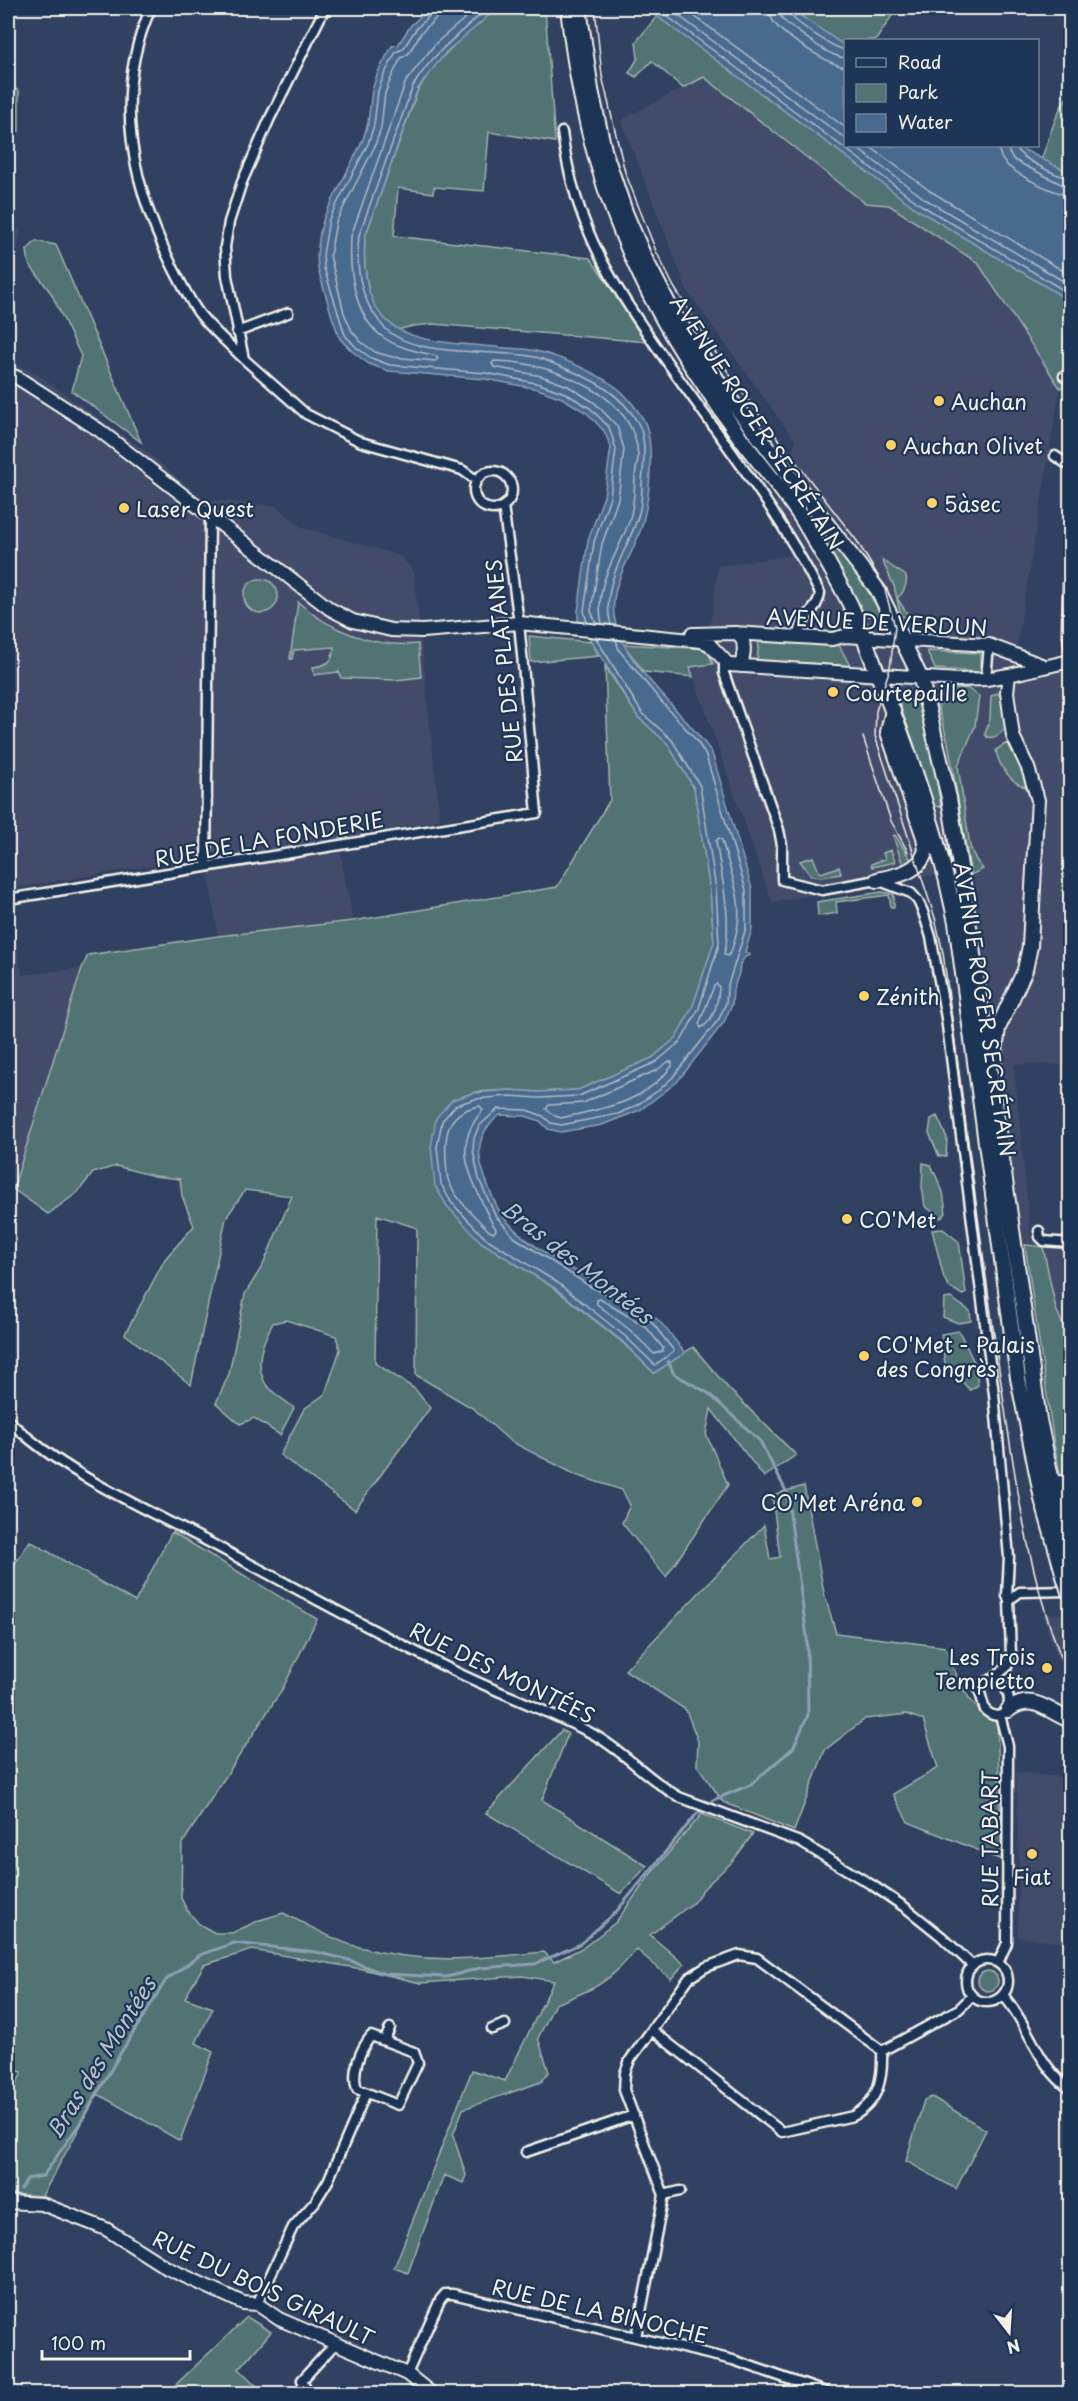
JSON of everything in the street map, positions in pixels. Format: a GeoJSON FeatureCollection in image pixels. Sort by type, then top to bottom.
{"type":"FeatureCollection","features":[{"type":"Feature","properties":{"kind":"main road","name":"AVENUE ROGER SECRÉTAIN"},"geometry":{"type":"LineString","coordinates":[[568,8],[574,66],[594,156],[613,213],[643,281],[677,343],[736,433],[802,520],[851,606],[893,710],[932,823],[944,864],[956,921],[1018,1378],[1042,1499],[1071,1593]]}},
{"type":"Feature","properties":{"kind":"main road","name":"AVENUE ROGER SECRÉTAIN"},"geometry":{"type":"LineString","coordinates":[[579,8],[591,90],[604,150],[625,212],[644,257],[693,346],[757,436],[840,538],[878,590],[921,679],[949,798],[993,1089],[1039,1420],[1058,1510],[1071,1552]]}},
{"type":"Feature","properties":{"kind":"main road"},"geometry":{"type":"LineString","coordinates":[[877,880],[895,877],[913,869],[926,850],[924,837],[888,732],[893,710]]}},
{"type":"Feature","properties":{"kind":"main road"},"geometry":{"type":"LineString","coordinates":[[993,1089],[998,1028],[1025,970],[1030,946],[1035,849]]}},
{"type":"Feature","properties":{"kind":"main road"},"geometry":{"type":"LineString","coordinates":[[1015,1248],[1036,1370],[1061,1489],[1071,1514]]}},
{"type":"Feature","properties":{"kind":"main road"},"geometry":{"type":"LineString","coordinates":[[1004,1712],[1021,1703],[1032,1701],[1071,1720]]}},
{"type":"Feature","properties":{"kind":"street"},"geometry":{"type":"LineString","coordinates":[[151,8],[141,29],[134,54],[130,82],[130,137],[137,177],[150,219],[179,281],[198,312],[244,359],[306,414],[361,442],[462,470],[476,480],[473,487],[477,501],[490,509],[503,506]]}},
{"type":"Feature","properties":{"kind":"street"},"geometry":{"type":"LineString","coordinates":[[244,359],[233,310],[225,247],[235,200],[270,118],[325,8]]}},
{"type":"Feature","properties":{"kind":"street"},"geometry":{"type":"LineString","coordinates":[[562,132],[578,208],[601,261],[631,311],[772,512],[820,593],[817,604],[800,624],[799,637]]}},
{"type":"Feature","properties":{"kind":"street"},"geometry":{"type":"LineString","coordinates":[[237,332],[288,313]]}},
{"type":"Feature","properties":{"kind":"street","name":"AVENUE DE VERDUN"},"geometry":{"type":"LineString","coordinates":[[8,374],[27,383],[99,430],[330,609],[353,621],[406,631],[519,623],[627,633],[701,641],[709,644],[723,660],[741,666],[921,679],[987,679],[1071,661]]}},
{"type":"Feature","properties":{"kind":"street"},"geometry":{"type":"LineString","coordinates":[[1055,456],[1071,466]]}},
{"type":"Feature","properties":{"kind":"street","name":"RUE DES PLATANES"},"geometry":{"type":"LineString","coordinates":[[476,480],[481,474],[495,471],[508,478],[512,492],[510,499],[503,506],[519,623],[537,813]]}},
{"type":"Feature","properties":{"kind":"street"},"geometry":{"type":"LineString","coordinates":[[206,865],[210,518]]}},
{"type":"Feature","properties":{"kind":"street"},"geometry":{"type":"LineString","coordinates":[[1069,555],[1071,650]]}},
{"type":"Feature","properties":{"kind":"street","name":"AVENUE DE VERDUN"},"geometry":{"type":"LineString","coordinates":[[627,633],[863,637],[989,645],[1046,666]]}},
{"type":"Feature","properties":{"kind":"street"},"geometry":{"type":"LineString","coordinates":[[734,634],[723,639],[724,673],[779,830],[782,845],[782,880],[822,890],[877,880],[903,890],[918,901],[931,937],[942,995],[994,1394],[1005,1504],[1011,1655],[1007,1667],[982,1684],[980,1689],[985,1710],[989,1714],[1004,1712],[1010,1702],[1006,1688],[994,1678]]}},
{"type":"Feature","properties":{"kind":"street","name":"AVENUE DE VERDUN"},"geometry":{"type":"LineString","coordinates":[[734,634],[742,636],[744,643],[741,666]]}},
{"type":"Feature","properties":{"kind":"street"},"geometry":{"type":"LineString","coordinates":[[987,679],[989,645]]}},
{"type":"Feature","properties":{"kind":"street"},"geometry":{"type":"LineString","coordinates":[[729,684],[741,666]]}},
{"type":"Feature","properties":{"kind":"street"},"geometry":{"type":"LineString","coordinates":[[1009,675],[1007,692],[1013,736],[1028,768],[1038,800],[1035,849]]}},
{"type":"Feature","properties":{"kind":"street","name":"RUE DE LA FONDERIE"},"geometry":{"type":"LineString","coordinates":[[8,899],[537,813]]}},
{"type":"Feature","properties":{"kind":"street"},"geometry":{"type":"LineString","coordinates":[[1039,1231],[1044,1241],[1071,1243]]}},
{"type":"Feature","properties":{"kind":"street","name":"RUE DES MONTÉES"},"geometry":{"type":"LineString","coordinates":[[8,1420],[37,1447],[75,1471],[454,1671],[590,1733],[615,1748],[661,1787],[713,1810],[800,1842],[872,1885],[941,1936],[973,1966]]}},
{"type":"Feature","properties":{"kind":"street"},"geometry":{"type":"LineString","coordinates":[[1010,1600],[1020,1592],[1071,1593]]}},
{"type":"Feature","properties":{"kind":"street","name":"RUE TABART"},"geometry":{"type":"LineString","coordinates":[[998,1963],[1007,1943],[1008,1746],[1004,1712]]}},
{"type":"Feature","properties":{"kind":"street"},"geometry":{"type":"LineString","coordinates":[[636,2337],[664,2195],[624,2090],[625,2073],[630,2060],[689,1978],[706,1967],[739,1955],[757,1958],[882,2051]]}},
{"type":"Feature","properties":{"kind":"street"},"geometry":{"type":"LineString","coordinates":[[984,1961],[998,1963],[1008,1977],[1008,1984],[1003,1995],[998,1999],[984,2002],[972,1996],[966,1984],[969,1971],[973,1966],[984,1961]]}},
{"type":"Feature","properties":{"kind":"street"},"geometry":{"type":"LineString","coordinates":[[1003,1995],[1017,2013],[1033,2045],[1062,2084],[1071,2089]]}},
{"type":"Feature","properties":{"kind":"street"},"geometry":{"type":"LineString","coordinates":[[882,2051],[959,2009],[972,1996]]}},
{"type":"Feature","properties":{"kind":"street"},"geometry":{"type":"LineString","coordinates":[[492,2029],[505,2024]]}},
{"type":"Feature","properties":{"kind":"street"},"geometry":{"type":"LineString","coordinates":[[386,2040],[390,2028]]}},
{"type":"Feature","properties":{"kind":"street"},"geometry":{"type":"LineString","coordinates":[[653,2031],[782,2132],[853,2116],[861,2112],[881,2083],[882,2051]]}},
{"type":"Feature","properties":{"kind":"street"},"geometry":{"type":"LineString","coordinates":[[371,2036],[414,2052],[418,2063],[398,2105],[366,2093],[357,2089],[353,2077],[371,2036]]}},
{"type":"Feature","properties":{"kind":"street"},"geometry":{"type":"LineString","coordinates":[[257,2304],[293,2228],[315,2202],[328,2181],[366,2093]]}},
{"type":"Feature","properties":{"kind":"street"},"geometry":{"type":"LineString","coordinates":[[526,2152],[634,2115]]}},
{"type":"Feature","properties":{"kind":"street"},"geometry":{"type":"LineString","coordinates":[[664,2195],[680,2191]]}},
{"type":"Feature","properties":{"kind":"street","name":"RUE DU BOIS GIRAULT"},"geometry":{"type":"LineString","coordinates":[[8,2202],[42,2204],[106,2229],[167,2268],[243,2302],[257,2304],[279,2319],[407,2374],[432,2394]]}},
{"type":"Feature","properties":{"kind":"street","name":"RUE DE LA BINOCHE"},"geometry":{"type":"LineString","coordinates":[[407,2374],[440,2300],[445,2294],[453,2294],[733,2360],[831,2394]]}},
{"type":"Feature","properties":{"kind":"street"},"geometry":{"type":"LineString","coordinates":[[309,2394],[302,2380],[335,2344]]}},
{"type":"Feature","properties":{"kind":"shaded area"},"geometry":{"type":"Polygon","coordinates":[[[704,77],[865,203],[889,205],[978,263],[1060,388],[1014,663],[1070,671],[1070,1065],[1014,1064],[1031,1241],[1070,1246],[1070,1498],[1026,1266],[973,869],[772,902],[690,667],[706,655],[718,566],[795,555],[772,512],[795,441],[687,290],[621,120],[704,77]]]}},
{"type":"Feature","properties":{"kind":"shaded area"},"geometry":{"type":"Polygon","coordinates":[[[8,227],[21,230],[8,305],[8,227]]]}},
{"type":"Feature","properties":{"kind":"shaded area"},"geometry":{"type":"Polygon","coordinates":[[[8,361],[34,372],[147,452],[203,499],[276,506],[301,527],[401,556],[414,572],[440,820],[338,839],[353,921],[218,936],[206,857],[8,889],[8,361]]]}},
{"type":"Feature","properties":{"kind":"shaded area"},"geometry":{"type":"Polygon","coordinates":[[[11,906],[22,975],[82,968],[8,1208],[8,907],[11,906]]]}},
{"type":"Feature","properties":{"kind":"shaded area"},"geometry":{"type":"Polygon","coordinates":[[[1070,1613],[1070,1691],[1042,1615],[1070,1613]]]}},
{"type":"Feature","properties":{"kind":"shaded area"},"geometry":{"type":"Polygon","coordinates":[[[1064,1757],[1070,1757],[1070,1971],[1062,1969],[1069,1944],[1018,1937],[1019,1867],[1016,1772],[1060,1777],[1064,1757]]]}},
{"type":"Feature","properties":{"kind":"green space"},"geometry":{"type":"Polygon","coordinates":[[[498,8],[545,8],[555,142],[489,132],[484,191],[434,187],[433,193],[398,188],[394,236],[590,258],[650,342],[433,324],[397,330],[379,313],[373,302],[366,276],[365,237],[418,90],[434,66],[465,35],[498,8]]]}},
{"type":"Feature","properties":{"kind":"green space"},"geometry":{"type":"Polygon","coordinates":[[[789,8],[897,8],[877,39],[844,39],[844,45],[789,8]]]}},
{"type":"Feature","properties":{"kind":"green space"},"geometry":{"type":"Polygon","coordinates":[[[657,16],[918,210],[1070,301],[1070,383],[1060,388],[978,263],[889,205],[865,203],[704,77],[683,88],[652,61],[636,77],[629,73],[638,58],[636,42],[657,16]]]}},
{"type":"Feature","properties":{"kind":"green space"},"geometry":{"type":"Polygon","coordinates":[[[8,85],[19,91],[19,131],[8,129],[8,85]]]}},
{"type":"Feature","properties":{"kind":"green space"},"geometry":{"type":"Polygon","coordinates":[[[1070,93],[1070,173],[1041,160],[1057,116],[1070,93]]]}},
{"type":"Feature","properties":{"kind":"green space"},"geometry":{"type":"Polygon","coordinates":[[[36,241],[56,245],[141,442],[72,391],[81,356],[51,293],[29,264],[27,250],[36,241]]]}},
{"type":"Feature","properties":{"kind":"green space"},"geometry":{"type":"Polygon","coordinates":[[[781,476],[851,563],[882,615],[863,617],[807,516],[779,479],[781,476]]]}},
{"type":"Feature","properties":{"kind":"green space"},"geometry":{"type":"Polygon","coordinates":[[[882,560],[906,576],[904,588],[897,598],[910,618],[901,616],[894,586],[882,560]]]}},
{"type":"Feature","properties":{"kind":"green space"},"geometry":{"type":"Polygon","coordinates":[[[261,579],[273,584],[278,596],[273,608],[261,613],[249,608],[244,596],[249,584],[261,579]]]}},
{"type":"Feature","properties":{"kind":"green space"},"geometry":{"type":"Polygon","coordinates":[[[298,602],[324,621],[354,635],[386,643],[418,644],[421,677],[396,680],[341,678],[339,672],[314,675],[313,667],[329,662],[334,647],[294,650],[292,659],[290,659],[298,602]]]}},
{"type":"Feature","properties":{"kind":"green space"},"geometry":{"type":"Polygon","coordinates":[[[529,636],[591,642],[599,656],[531,662],[529,636]]]}},
{"type":"Feature","properties":{"kind":"green space"},"geometry":{"type":"Polygon","coordinates":[[[759,640],[839,645],[850,666],[757,661],[759,640]]]}},
{"type":"Feature","properties":{"kind":"green space"},"geometry":{"type":"Polygon","coordinates":[[[623,644],[707,649],[713,664],[690,667],[693,677],[644,672],[623,644]]]}},
{"type":"Feature","properties":{"kind":"green space"},"geometry":{"type":"Polygon","coordinates":[[[927,651],[980,653],[980,672],[935,669],[927,651]]]}},
{"type":"Feature","properties":{"kind":"green space"},"geometry":{"type":"Polygon","coordinates":[[[605,666],[638,717],[667,743],[694,788],[710,890],[714,942],[693,1006],[676,1038],[652,1058],[578,1090],[476,1092],[452,1100],[481,1242],[554,1288],[622,1342],[654,1373],[693,1347],[729,1389],[796,1455],[764,1477],[711,1409],[706,1434],[728,1485],[666,1577],[622,1523],[630,1505],[622,1490],[576,1475],[510,1441],[474,1409],[416,1375],[417,1228],[377,1215],[375,1363],[415,1389],[430,1408],[355,1510],[280,1455],[304,1409],[325,1394],[340,1350],[336,1336],[286,1320],[273,1323],[261,1352],[260,1367],[265,1383],[294,1408],[280,1435],[254,1418],[240,1424],[216,1403],[229,1374],[245,1294],[263,1265],[292,1196],[245,1190],[226,1218],[191,1385],[125,1334],[165,1259],[194,1226],[182,1196],[180,1179],[154,1176],[116,1166],[93,1173],[77,1193],[48,1214],[13,1189],[88,955],[218,936],[353,921],[557,887],[610,800],[605,666]]]}},
{"type":"Feature","properties":{"kind":"green space"},"geometry":{"type":"Polygon","coordinates":[[[967,688],[979,696],[975,726],[958,766],[970,846],[983,869],[971,875],[948,742],[938,707],[938,702],[945,690],[967,688]]]}},
{"type":"Feature","properties":{"kind":"green space"},"geometry":{"type":"Polygon","coordinates":[[[997,693],[1001,697],[1006,727],[996,736],[987,737],[985,734],[990,719],[991,696],[997,693]]]}},
{"type":"Feature","properties":{"kind":"green space"},"geometry":{"type":"Polygon","coordinates":[[[919,697],[930,742],[941,806],[933,807],[914,743],[897,698],[919,697]]]}},
{"type":"Feature","properties":{"kind":"green space"},"geometry":{"type":"Polygon","coordinates":[[[1007,743],[1018,757],[1027,787],[1011,778],[1000,762],[996,750],[1007,743]]]}},
{"type":"Feature","properties":{"kind":"green space"},"geometry":{"type":"Polygon","coordinates":[[[895,835],[913,863],[904,868],[893,836],[895,835]]]}},
{"type":"Feature","properties":{"kind":"green space"},"geometry":{"type":"Polygon","coordinates":[[[891,850],[895,862],[872,867],[871,864],[885,859],[883,853],[891,850]]]}},
{"type":"Feature","properties":{"kind":"green space"},"geometry":{"type":"Polygon","coordinates":[[[813,857],[819,872],[839,867],[841,874],[811,876],[800,861],[813,857]]]}},
{"type":"Feature","properties":{"kind":"green space"},"geometry":{"type":"Polygon","coordinates":[[[882,892],[894,894],[894,907],[891,907],[889,895],[836,902],[837,913],[818,916],[817,902],[882,892]]]}},
{"type":"Feature","properties":{"kind":"green space"},"geometry":{"type":"Polygon","coordinates":[[[937,1116],[947,1138],[946,1157],[939,1156],[929,1133],[931,1119],[937,1116]]]}},
{"type":"Feature","properties":{"kind":"green space"},"geometry":{"type":"Polygon","coordinates":[[[923,1163],[931,1165],[943,1192],[946,1213],[941,1218],[925,1206],[922,1187],[923,1163]]]}},
{"type":"Feature","properties":{"kind":"green space"},"geometry":{"type":"Polygon","coordinates":[[[943,1229],[959,1242],[966,1293],[963,1295],[949,1287],[944,1278],[932,1230],[943,1229]]]}},
{"type":"Feature","properties":{"kind":"green space"},"geometry":{"type":"Polygon","coordinates":[[[1025,1245],[1043,1247],[1056,1309],[1070,1341],[1070,1358],[1062,1359],[1070,1416],[1070,1506],[1063,1487],[1054,1444],[1025,1245]]]}},
{"type":"Feature","properties":{"kind":"green space"},"geometry":{"type":"Polygon","coordinates":[[[951,1298],[970,1311],[971,1321],[958,1323],[943,1317],[944,1299],[951,1298]]]}},
{"type":"Feature","properties":{"kind":"green space"},"geometry":{"type":"Polygon","coordinates":[[[959,1331],[975,1364],[978,1385],[970,1390],[945,1364],[941,1334],[959,1331]]]}},
{"type":"Feature","properties":{"kind":"green space"},"geometry":{"type":"Polygon","coordinates":[[[804,1486],[824,1593],[836,1633],[945,1647],[958,1679],[970,1700],[987,1715],[997,1719],[1002,1860],[908,1822],[893,1794],[938,1768],[923,1720],[907,1714],[865,1719],[825,1750],[794,1831],[723,1802],[697,1765],[698,1741],[686,1710],[625,1670],[764,1525],[770,1559],[780,1557],[772,1495],[804,1486]]]}},
{"type":"Feature","properties":{"kind":"green space"},"geometry":{"type":"Polygon","coordinates":[[[172,1532],[317,1619],[283,1688],[182,1844],[181,1898],[187,1910],[199,1924],[215,1933],[232,1933],[260,1920],[283,1913],[337,1940],[380,1952],[449,1959],[544,1952],[554,1962],[584,1947],[616,1922],[652,1872],[702,1814],[753,1834],[732,1862],[704,1888],[693,1903],[650,1935],[684,1964],[671,1979],[636,1949],[618,1970],[600,1984],[555,2004],[538,2038],[549,2072],[541,2082],[463,2109],[453,2135],[466,2175],[463,2183],[444,2175],[408,2273],[394,2268],[472,2070],[505,2081],[554,1981],[522,1976],[420,1983],[362,1969],[252,1950],[204,1965],[185,1998],[213,2008],[196,2043],[213,2052],[180,2141],[98,2094],[42,2196],[8,2194],[8,2103],[22,2072],[8,2067],[8,1574],[30,1541],[135,1602],[172,1532]]]}},
{"type":"Feature","properties":{"kind":"green space"},"geometry":{"type":"Polygon","coordinates":[[[562,1730],[568,1734],[542,1800],[647,1866],[621,1894],[486,1813],[562,1730]]]}},
{"type":"Feature","properties":{"kind":"green space"},"geometry":{"type":"Polygon","coordinates":[[[988,1971],[995,1974],[998,1981],[995,1988],[988,1991],[981,1988],[978,1981],[981,1974],[988,1971]]]}},
{"type":"Feature","properties":{"kind":"green space"},"geometry":{"type":"Polygon","coordinates":[[[932,2097],[986,2130],[956,2189],[906,2161],[924,2100],[932,2097]]]}},
{"type":"Feature","properties":{"kind":"green space"},"geometry":{"type":"Polygon","coordinates":[[[247,2317],[271,2332],[239,2369],[264,2393],[167,2393],[247,2317]]]}},
{"type":"Feature","properties":{"kind":"water"},"geometry":{"type":"Polygon","coordinates":[[[430,8],[498,8],[446,52],[418,88],[365,237],[365,271],[371,297],[381,315],[397,328],[416,337],[466,345],[531,350],[569,362],[593,373],[622,392],[642,417],[649,436],[648,497],[642,526],[615,593],[614,614],[619,633],[640,669],[712,753],[752,889],[752,929],[745,952],[750,955],[745,957],[740,964],[732,1004],[724,1022],[677,1082],[640,1110],[602,1125],[561,1132],[548,1129],[540,1121],[525,1116],[500,1115],[488,1127],[481,1140],[479,1155],[493,1198],[498,1209],[513,1228],[549,1255],[652,1315],[666,1328],[685,1353],[654,1373],[622,1341],[555,1288],[481,1242],[447,1206],[435,1186],[431,1147],[436,1118],[452,1100],[474,1093],[510,1090],[538,1092],[578,1090],[652,1058],[676,1038],[693,1006],[714,942],[710,890],[694,788],[667,743],[638,717],[578,620],[588,540],[604,496],[611,447],[604,431],[587,413],[562,398],[538,389],[485,379],[389,371],[369,364],[340,339],[332,317],[318,269],[317,255],[324,217],[362,142],[368,123],[372,90],[378,72],[392,46],[398,45],[411,25],[430,8]]]}},
{"type":"Feature","properties":{"kind":"water"},"geometry":{"type":"Polygon","coordinates":[[[646,8],[789,8],[844,45],[844,147],[1019,147],[1070,173],[1070,301],[918,210],[646,8]]]}},
{"type":"Feature","properties":{"kind":"waterway","name":"Bras des Montées"},"geometry":{"type":"LineString","coordinates":[[21,2189],[27,2179],[43,2176],[80,2123],[166,1980],[200,1955],[234,1943],[316,1952],[349,1960],[384,1974],[447,1977],[480,1968],[535,1964],[580,1944],[616,1912],[695,1816],[713,1800],[750,1785],[793,1748],[808,1715],[807,1637],[787,1493],[760,1441],[708,1393],[674,1374],[668,1361]]}},
{"type":"Feature","properties":{"kind":"tram line"},"geometry":{"type":"LineString","coordinates":[[595,8],[602,76],[625,172],[656,251],[674,287],[735,383],[857,541],[884,586],[895,627],[890,668],[876,711],[875,736],[935,918],[943,953],[1016,1483],[1042,1602],[1070,1679]]}},
{"type":"Feature","properties":{"kind":"tram line"},"geometry":{"type":"LineString","coordinates":[[863,737],[891,821],[908,852]]}},
{"type":"Feature","properties":{"kind":"place","name":"Auchan"},"geometry":{"type":"Point","coordinates":[939,401]}},
{"type":"Feature","properties":{"kind":"place","name":"Auchan Olivet"},"geometry":{"type":"Point","coordinates":[891,445]}},
{"type":"Feature","properties":{"kind":"place","name":"5àsec"},"geometry":{"type":"Point","coordinates":[932,503]}},
{"type":"Feature","properties":{"kind":"place","name":"Laser Quest"},"geometry":{"type":"Point","coordinates":[124,508]}},
{"type":"Feature","properties":{"kind":"place","name":"Courtepaille"},"geometry":{"type":"Point","coordinates":[833,692]}},
{"type":"Feature","properties":{"kind":"place","name":"Zénith"},"geometry":{"type":"Point","coordinates":[864,996]}},
{"type":"Feature","properties":{"kind":"place","name":"CO'Met"},"geometry":{"type":"Point","coordinates":[847,1219]}},
{"type":"Feature","properties":{"kind":"place","name":"CO'Met - Palais des Congrès"},"geometry":{"type":"Point","coordinates":[864,1356]}},
{"type":"Feature","properties":{"kind":"place","name":"CO'Met Aréna"},"geometry":{"type":"Point","coordinates":[917,1502]}},
{"type":"Feature","properties":{"kind":"place","name":"Les Trois Tempietto"},"geometry":{"type":"Point","coordinates":[1047,1668]}},
{"type":"Feature","properties":{"kind":"place","name":"Fiat"},"geometry":{"type":"Point","coordinates":[1032,1854]}}]}
